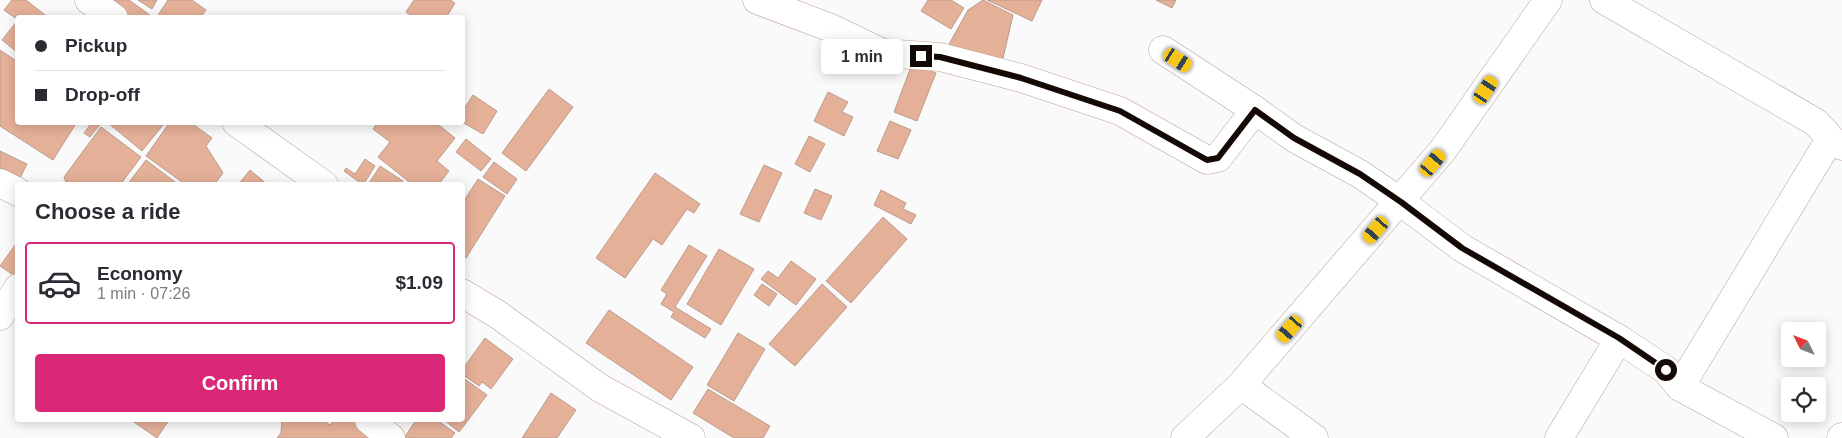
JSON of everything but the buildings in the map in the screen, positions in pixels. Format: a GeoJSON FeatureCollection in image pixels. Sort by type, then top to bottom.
{"type":"FeatureCollection","features":[{"type":"Feature","properties":{"kind":"street"},"geometry":{"type":"LineString","coordinates":[[89,0],[110,15]]}},
{"type":"Feature","properties":{"kind":"street"},"geometry":{"type":"LineString","coordinates":[[756,0],[831,28],[883,53],[940,57],[1021,78],[1120,111],[1207,160],[1218,158],[1255,110]]}},
{"type":"Feature","properties":{"kind":"street"},"geometry":{"type":"LineString","coordinates":[[1186,438],[1242,385],[1444,150],[1548,0]]}},
{"type":"Feature","properties":{"kind":"street"},"geometry":{"type":"LineString","coordinates":[[1604,0],[1815,122],[1836,143],[1680,387]]}},
{"type":"Feature","properties":{"kind":"street"},"geometry":{"type":"LineString","coordinates":[[1163,50],[1294,138],[1360,174],[1462,248],[1619,338],[1666,370],[1680,387],[1774,438]]}},
{"type":"Feature","properties":{"kind":"street"},"geometry":{"type":"LineString","coordinates":[[240,125],[320,182]]}},
{"type":"Feature","properties":{"kind":"street"},"geometry":{"type":"LineString","coordinates":[[0,184],[15,191]]}},
{"type":"Feature","properties":{"kind":"street"},"geometry":{"type":"LineString","coordinates":[[0,316],[15,293]]}},
{"type":"Feature","properties":{"kind":"street"},"geometry":{"type":"LineString","coordinates":[[465,295],[497,314],[600,388],[690,438]]}},
{"type":"Feature","properties":{"kind":"street"},"geometry":{"type":"LineString","coordinates":[[1559,438],[1619,338]]}},
{"type":"Feature","properties":{"kind":"street"},"geometry":{"type":"LineString","coordinates":[[1242,385],[1314,438]]}},
{"type":"Feature","properties":{"kind":"street"},"geometry":{"type":"LineString","coordinates":[[371,422],[391,438]]}},
{"type":"Feature","properties":{"kind":"route"},"geometry":{"type":"LineString","coordinates":[[921,56],[940,57],[1021,78],[1120,111],[1207,160],[1218,158],[1255,110],[1294,138],[1360,174],[1462,248],[1619,338],[1666,370]]}}]}
